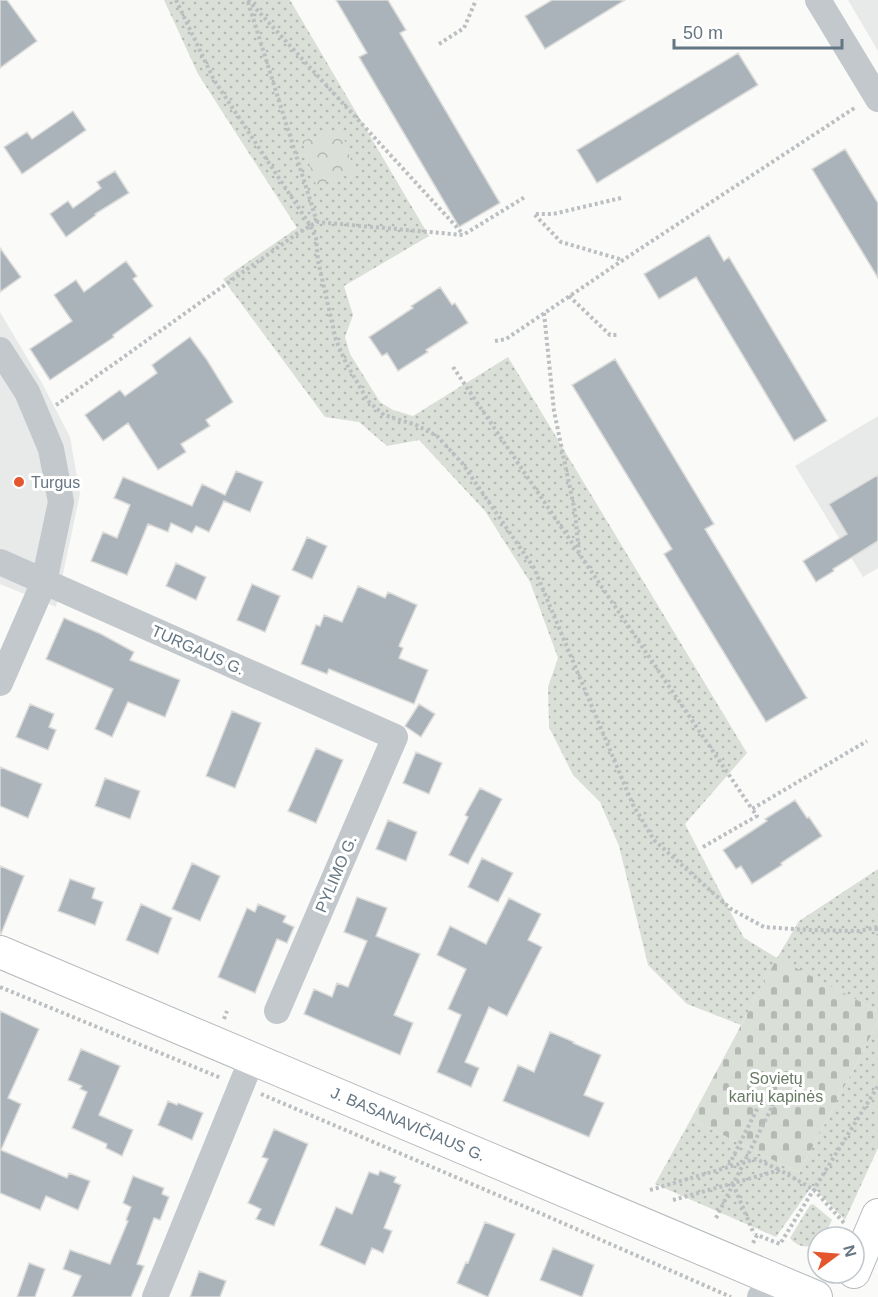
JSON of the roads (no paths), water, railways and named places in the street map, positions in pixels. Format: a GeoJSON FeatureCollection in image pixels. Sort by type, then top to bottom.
{"type":"FeatureCollection","features":[{"type":"Feature","properties":{"kind":"main road","name":"J. BASANAVIČIAUS G."},"geometry":{"type":"LineString","coordinates":[[0,952],[247,1072],[742,1265],[765,1288],[816,1297]]}},
{"type":"Feature","properties":{"kind":"main road"},"geometry":{"type":"LineString","coordinates":[[866,1244],[874,1225]]}},
{"type":"Feature","properties":{"kind":"street"},"geometry":{"type":"LineString","coordinates":[[818,0],[877,97]]}},
{"type":"Feature","properties":{"kind":"street"},"geometry":{"type":"LineString","coordinates":[[0,350],[27,392],[51,449],[61,502],[44,582],[0,683]]}},
{"type":"Feature","properties":{"kind":"street","name":"TURGAUS G."},"geometry":{"type":"LineString","coordinates":[[0,562],[395,737]]}},
{"type":"Feature","properties":{"kind":"street","name":"PYLIMO G."},"geometry":{"type":"LineString","coordinates":[[277,1011],[395,737]]}},
{"type":"Feature","properties":{"kind":"street"},"geometry":{"type":"LineString","coordinates":[[155,1297],[247,1072]]}},
{"type":"Feature","properties":{"kind":"place","name":"Turgus"},"geometry":{"type":"Point","coordinates":[19,482]}},
{"type":"Feature","properties":{"kind":"park label","name":"Sovietų karių kapinės"},"geometry":{"type":"Point","coordinates":[776,1087]}}]}
